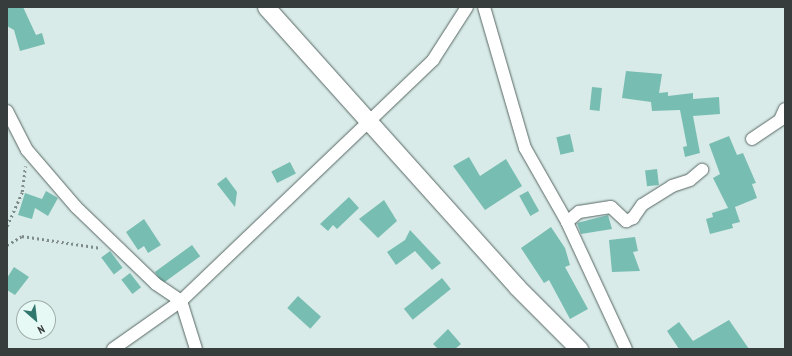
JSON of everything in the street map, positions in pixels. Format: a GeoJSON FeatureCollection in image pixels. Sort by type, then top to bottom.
{"type":"FeatureCollection","features":[{"type":"Feature","properties":{"kind":"street"},"geometry":{"type":"LineString","coordinates":[[266,7],[370,121],[517,287],[579,349]]}},
{"type":"Feature","properties":{"kind":"street"},"geometry":{"type":"LineString","coordinates":[[113,349],[181,301],[370,121],[433,60],[467,7]]}},
{"type":"Feature","properties":{"kind":"street"},"geometry":{"type":"LineString","coordinates":[[484,7],[525,148],[567,222],[626,349]]}},
{"type":"Feature","properties":{"kind":"street"},"geometry":{"type":"LineString","coordinates":[[752,139],[780,120],[785,108]]}},
{"type":"Feature","properties":{"kind":"street"},"geometry":{"type":"LineString","coordinates":[[7,111],[27,150],[76,207],[156,284],[181,301],[196,349]]}},
{"type":"Feature","properties":{"kind":"street"},"geometry":{"type":"LineString","coordinates":[[567,222],[579,212],[611,207],[626,221],[633,218],[642,205],[672,186],[690,180],[702,170]]}},
{"type":"Feature","properties":{"kind":"path"},"geometry":{"type":"LineString","coordinates":[[7,226],[22,192],[27,150]]}},
{"type":"Feature","properties":{"kind":"path"},"geometry":{"type":"LineString","coordinates":[[7,245],[22,236],[103,249]]}},
{"type":"Feature","properties":{"kind":"building"},"geometry":{"type":"Polygon","coordinates":[[[7,7],[23,7],[36,35],[42,33],[45,44],[20,51],[14,30],[7,26],[7,7]]]}},
{"type":"Feature","properties":{"kind":"building"},"geometry":{"type":"Polygon","coordinates":[[[626,71],[662,74],[659,93],[668,92],[668,96],[693,93],[693,99],[719,97],[720,114],[693,116],[700,153],[685,157],[683,147],[687,146],[680,110],[652,111],[651,102],[622,98],[626,71]]]}},
{"type":"Feature","properties":{"kind":"building"},"geometry":{"type":"Polygon","coordinates":[[[592,87],[602,88],[600,111],[590,110],[592,87]]]}},
{"type":"Feature","properties":{"kind":"building"},"geometry":{"type":"Polygon","coordinates":[[[570,134],[574,152],[560,155],[556,137],[570,134]]]}},
{"type":"Feature","properties":{"kind":"building"},"geometry":{"type":"Polygon","coordinates":[[[729,136],[737,155],[743,153],[756,183],[752,184],[757,198],[735,207],[740,222],[732,224],[733,228],[710,234],[706,219],[713,217],[712,213],[728,208],[713,178],[720,174],[709,144],[729,136]]]}},
{"type":"Feature","properties":{"kind":"building"},"geometry":{"type":"Polygon","coordinates":[[[469,157],[480,176],[506,159],[522,186],[485,210],[453,166],[469,157]]]}},
{"type":"Feature","properties":{"kind":"building"},"geometry":{"type":"Polygon","coordinates":[[[290,162],[296,174],[277,183],[271,172],[290,162]]]}},
{"type":"Feature","properties":{"kind":"building"},"geometry":{"type":"Polygon","coordinates":[[[657,169],[659,185],[647,186],[645,170],[657,169]]]}},
{"type":"Feature","properties":{"kind":"building"},"geometry":{"type":"Polygon","coordinates":[[[226,177],[237,192],[235,207],[217,184],[226,177]]]}},
{"type":"Feature","properties":{"kind":"building"},"geometry":{"type":"Polygon","coordinates":[[[46,191],[58,198],[48,216],[35,208],[32,219],[18,215],[25,193],[42,199],[46,191]]]}},
{"type":"Feature","properties":{"kind":"building"},"geometry":{"type":"Polygon","coordinates":[[[528,191],[539,211],[530,216],[519,196],[528,191]]]}},
{"type":"Feature","properties":{"kind":"building"},"geometry":{"type":"Polygon","coordinates":[[[349,197],[359,208],[337,229],[333,225],[328,231],[320,224],[349,197]]]}},
{"type":"Feature","properties":{"kind":"building"},"geometry":{"type":"Polygon","coordinates":[[[384,200],[397,221],[378,238],[359,219],[384,200]]]}},
{"type":"Feature","properties":{"kind":"building"},"geometry":{"type":"Polygon","coordinates":[[[608,215],[612,229],[581,234],[577,223],[608,215]]]}},
{"type":"Feature","properties":{"kind":"building"},"geometry":{"type":"Polygon","coordinates":[[[144,219],[161,245],[148,253],[144,246],[138,250],[126,232],[144,219]]]}},
{"type":"Feature","properties":{"kind":"building"},"geometry":{"type":"Polygon","coordinates":[[[551,227],[565,248],[570,265],[565,267],[588,309],[570,319],[549,280],[544,283],[521,248],[551,227]]]}},
{"type":"Feature","properties":{"kind":"building"},"geometry":{"type":"Polygon","coordinates":[[[410,230],[441,263],[432,270],[415,251],[396,265],[387,252],[405,240],[410,230]]]}},
{"type":"Feature","properties":{"kind":"building"},"geometry":{"type":"Polygon","coordinates":[[[635,237],[638,251],[633,252],[640,271],[612,272],[609,240],[635,237]]]}},
{"type":"Feature","properties":{"kind":"building"},"geometry":{"type":"Polygon","coordinates":[[[192,245],[200,256],[163,283],[155,272],[192,245]]]}},
{"type":"Feature","properties":{"kind":"building"},"geometry":{"type":"Polygon","coordinates":[[[110,251],[123,268],[114,274],[101,258],[110,251]]]}},
{"type":"Feature","properties":{"kind":"building"},"geometry":{"type":"Polygon","coordinates":[[[14,267],[29,277],[15,295],[7,290],[7,278],[14,267]]]}},
{"type":"Feature","properties":{"kind":"building"},"geometry":{"type":"Polygon","coordinates":[[[130,273],[141,287],[132,294],[121,280],[130,273]]]}},
{"type":"Feature","properties":{"kind":"building"},"geometry":{"type":"Polygon","coordinates":[[[442,278],[451,289],[413,320],[404,309],[442,278]]]}},
{"type":"Feature","properties":{"kind":"building"},"geometry":{"type":"Polygon","coordinates":[[[298,296],[321,317],[310,329],[287,308],[298,296]]]}},
{"type":"Feature","properties":{"kind":"building"},"geometry":{"type":"Polygon","coordinates":[[[729,320],[749,349],[679,349],[667,331],[679,322],[693,341],[729,320]]]}},
{"type":"Feature","properties":{"kind":"building"},"geometry":{"type":"Polygon","coordinates":[[[448,329],[461,344],[455,349],[438,349],[433,344],[448,329]]]}}]}
